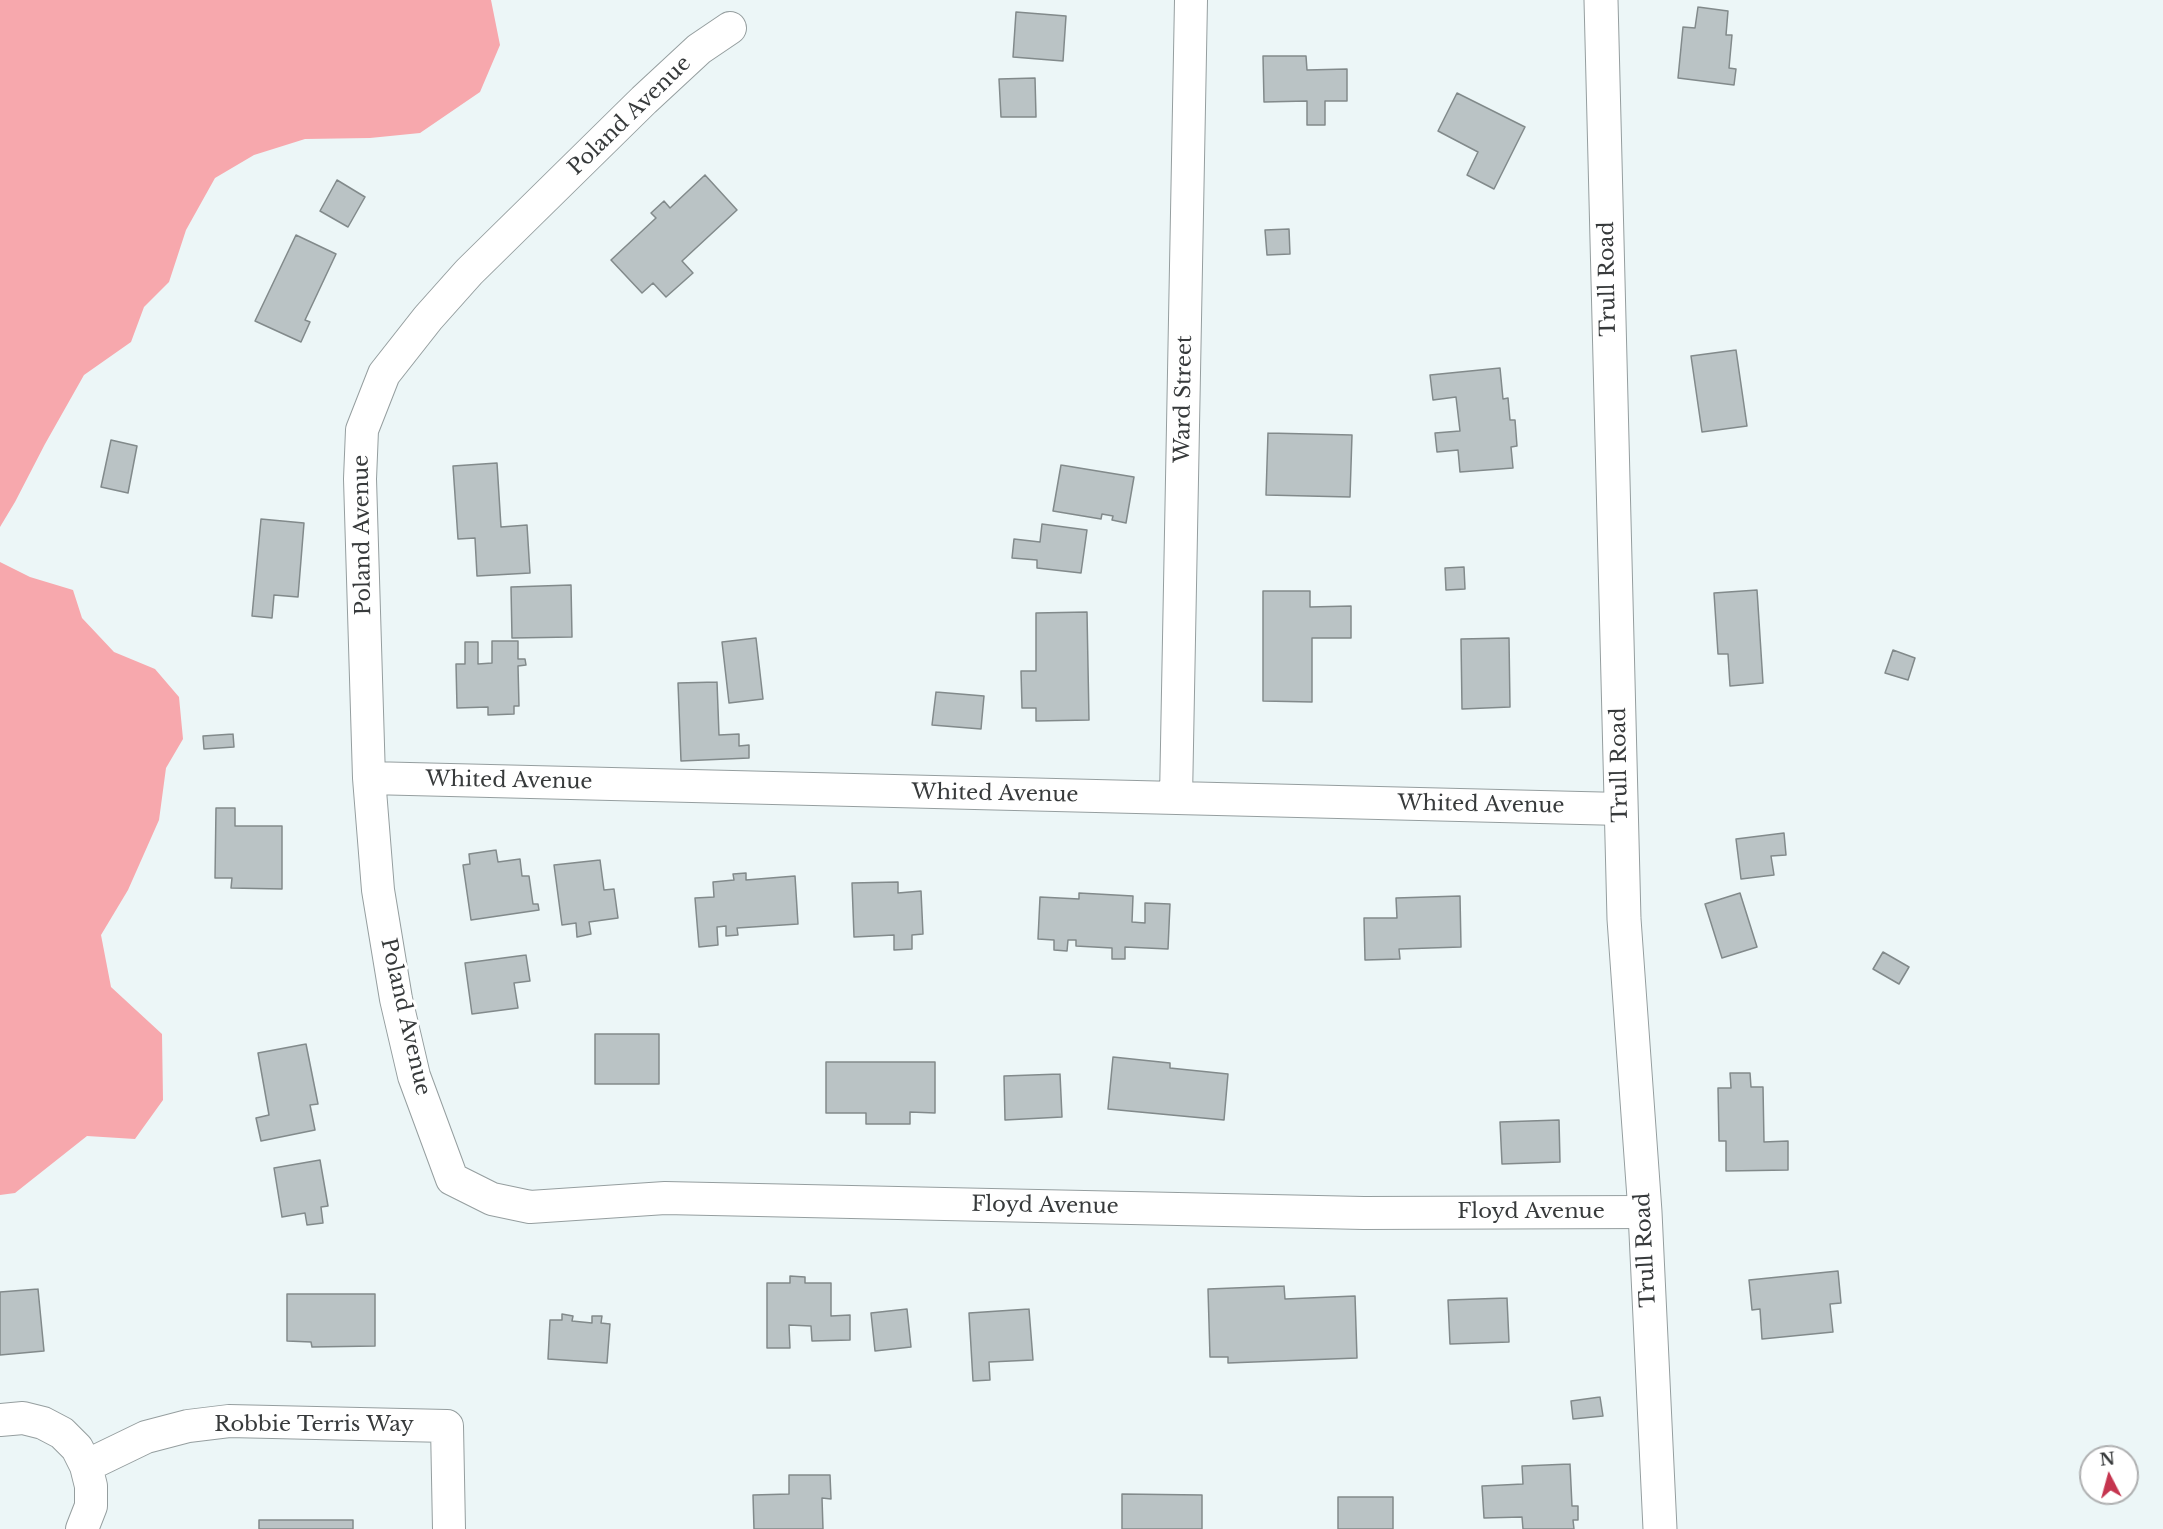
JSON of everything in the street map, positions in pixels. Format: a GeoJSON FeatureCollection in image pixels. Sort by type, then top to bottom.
{"type":"FeatureCollection","features":[{"type":"Feature","properties":{"kind":"street","name":"Ward Street"},"geometry":{"type":"LineString","coordinates":[[1176,798],[1191,0]]}},
{"type":"Feature","properties":{"kind":"street","name":"Trull Road"},"geometry":{"type":"LineString","coordinates":[[1601,0],[1624,919],[1645,1212],[1660,1529]]}},
{"type":"Feature","properties":{"kind":"street","name":"Poland Avenue"},"geometry":{"type":"LineString","coordinates":[[452,1179],[414,1076],[396,999],[378,890],[369,778],[360,479],[362,430],[384,374],[428,318],[477,263],[675,71],[699,49],[730,28]]}},
{"type":"Feature","properties":{"kind":"street","name":"Whited Avenue"},"geometry":{"type":"LineString","coordinates":[[369,778],[1622,809]]}},
{"type":"Feature","properties":{"kind":"street","name":"Floyd Avenue"},"geometry":{"type":"LineString","coordinates":[[452,1179],[492,1199],[530,1207],[665,1198],[1364,1213],[1645,1212]]}},
{"type":"Feature","properties":{"kind":"street"},"geometry":{"type":"LineString","coordinates":[[0,1420],[22,1418],[43,1423],[62,1433],[76,1448],[86,1466],[91,1486],[91,1506],[82,1529]]}},
{"type":"Feature","properties":{"kind":"street","name":"Robbie Terris Way"},"geometry":{"type":"LineString","coordinates":[[86,1466],[146,1437],[188,1426],[229,1421],[447,1426],[449,1529]]}},
{"type":"Feature","properties":{"kind":"shaded area"},"geometry":{"type":"Polygon","coordinates":[[[0,0],[491,0],[500,45],[480,92],[420,133],[370,138],[305,139],[254,155],[215,178],[186,230],[169,282],[144,307],[131,342],[84,375],[0,527],[0,0]]]}},
{"type":"Feature","properties":{"kind":"shaded area"},"geometry":{"type":"Polygon","coordinates":[[[0,562],[30,577],[73,590],[82,618],[114,652],[155,669],[179,697],[183,739],[166,768],[159,820],[128,890],[101,935],[111,987],[162,1034],[163,1100],[135,1139],[87,1136],[15,1193],[0,1195],[0,562]]]}},
{"type":"Feature","properties":{"kind":"building"},"geometry":{"type":"Polygon","coordinates":[[[1698,7],[1728,11],[1726,35],[1732,35],[1729,68],[1736,69],[1734,85],[1678,78],[1683,27],[1695,28],[1698,7]]]}},
{"type":"Feature","properties":{"kind":"building"},"geometry":{"type":"Polygon","coordinates":[[[1016,12],[1066,16],[1063,61],[1013,57],[1016,12]]]}},
{"type":"Feature","properties":{"kind":"building"},"geometry":{"type":"Polygon","coordinates":[[[1263,56],[1306,56],[1307,70],[1347,69],[1347,101],[1325,101],[1325,125],[1307,125],[1307,101],[1264,102],[1263,56]]]}},
{"type":"Feature","properties":{"kind":"building"},"geometry":{"type":"Polygon","coordinates":[[[1035,78],[1036,117],[1001,117],[999,79],[1035,78]]]}},
{"type":"Feature","properties":{"kind":"building"},"geometry":{"type":"Polygon","coordinates":[[[1457,93],[1525,127],[1494,189],[1467,175],[1478,152],[1438,131],[1457,93]]]}},
{"type":"Feature","properties":{"kind":"building"},"geometry":{"type":"Polygon","coordinates":[[[705,175],[737,210],[682,261],[693,273],[666,297],[653,283],[642,293],[611,260],[656,218],[651,213],[664,201],[670,208],[705,175]]]}},
{"type":"Feature","properties":{"kind":"building"},"geometry":{"type":"Polygon","coordinates":[[[337,180],[365,197],[348,227],[320,211],[337,180]]]}},
{"type":"Feature","properties":{"kind":"building"},"geometry":{"type":"Polygon","coordinates":[[[1289,229],[1290,254],[1267,255],[1265,230],[1289,229]]]}},
{"type":"Feature","properties":{"kind":"building"},"geometry":{"type":"Polygon","coordinates":[[[296,235],[336,254],[305,320],[310,322],[301,342],[255,321],[296,235]]]}},
{"type":"Feature","properties":{"kind":"building"},"geometry":{"type":"Polygon","coordinates":[[[1736,350],[1747,426],[1702,432],[1691,356],[1736,350]]]}},
{"type":"Feature","properties":{"kind":"building"},"geometry":{"type":"Polygon","coordinates":[[[1500,368],[1503,399],[1508,398],[1510,420],[1515,420],[1517,446],[1511,447],[1513,468],[1460,472],[1458,450],[1437,452],[1435,433],[1460,431],[1456,397],[1433,400],[1430,375],[1500,368]]]}},
{"type":"Feature","properties":{"kind":"building"},"geometry":{"type":"Polygon","coordinates":[[[1268,433],[1352,435],[1350,497],[1266,495],[1268,433]]]}},
{"type":"Feature","properties":{"kind":"building"},"geometry":{"type":"Polygon","coordinates":[[[111,440],[137,446],[128,493],[101,487],[111,440]]]}},
{"type":"Feature","properties":{"kind":"building"},"geometry":{"type":"Polygon","coordinates":[[[497,463],[501,527],[527,525],[530,573],[477,576],[475,538],[458,539],[453,466],[497,463]]]}},
{"type":"Feature","properties":{"kind":"building"},"geometry":{"type":"Polygon","coordinates":[[[1061,465],[1134,477],[1126,523],[1112,520],[1113,516],[1102,514],[1101,519],[1053,511],[1061,465]]]}},
{"type":"Feature","properties":{"kind":"building"},"geometry":{"type":"Polygon","coordinates":[[[261,519],[304,523],[298,597],[274,595],[272,618],[252,616],[261,519]]]}},
{"type":"Feature","properties":{"kind":"building"},"geometry":{"type":"Polygon","coordinates":[[[1042,524],[1087,530],[1081,573],[1037,568],[1037,560],[1012,558],[1014,539],[1040,542],[1042,524]]]}},
{"type":"Feature","properties":{"kind":"building"},"geometry":{"type":"Polygon","coordinates":[[[1464,567],[1465,589],[1446,590],[1445,568],[1464,567]]]}},
{"type":"Feature","properties":{"kind":"building"},"geometry":{"type":"Polygon","coordinates":[[[571,585],[572,637],[512,638],[511,587],[571,585]]]}},
{"type":"Feature","properties":{"kind":"building"},"geometry":{"type":"Polygon","coordinates":[[[1757,590],[1763,683],[1730,686],[1728,654],[1718,654],[1714,593],[1757,590]]]}},
{"type":"Feature","properties":{"kind":"building"},"geometry":{"type":"Polygon","coordinates":[[[1263,591],[1310,591],[1310,607],[1351,606],[1351,638],[1312,638],[1312,702],[1263,701],[1263,591]]]}},
{"type":"Feature","properties":{"kind":"building"},"geometry":{"type":"Polygon","coordinates":[[[1087,612],[1089,720],[1036,721],[1036,708],[1022,708],[1021,671],[1036,671],[1036,613],[1087,612]]]}},
{"type":"Feature","properties":{"kind":"building"},"geometry":{"type":"Polygon","coordinates":[[[756,638],[763,699],[729,703],[722,642],[756,638]]]}},
{"type":"Feature","properties":{"kind":"building"},"geometry":{"type":"Polygon","coordinates":[[[1509,638],[1510,707],[1462,709],[1461,639],[1509,638]]]}},
{"type":"Feature","properties":{"kind":"building"},"geometry":{"type":"Polygon","coordinates":[[[492,641],[518,641],[518,659],[525,659],[526,665],[518,666],[519,706],[514,706],[514,714],[488,715],[488,707],[457,708],[456,664],[465,664],[465,642],[478,642],[478,664],[492,663],[492,641]]]}},
{"type":"Feature","properties":{"kind":"building"},"geometry":{"type":"Polygon","coordinates":[[[1893,650],[1915,658],[1908,680],[1885,673],[1893,650]]]}},
{"type":"Feature","properties":{"kind":"building"},"geometry":{"type":"Polygon","coordinates":[[[717,682],[719,735],[739,734],[739,746],[749,745],[749,758],[681,761],[678,683],[717,682]]]}},
{"type":"Feature","properties":{"kind":"building"},"geometry":{"type":"Polygon","coordinates":[[[936,692],[984,696],[981,729],[932,725],[936,692]]]}},
{"type":"Feature","properties":{"kind":"building"},"geometry":{"type":"Polygon","coordinates":[[[233,734],[234,747],[204,749],[203,736],[233,734]]]}},
{"type":"Feature","properties":{"kind":"building"},"geometry":{"type":"Polygon","coordinates":[[[216,808],[235,808],[235,826],[282,826],[282,889],[231,888],[232,878],[215,878],[216,808]]]}},
{"type":"Feature","properties":{"kind":"building"},"geometry":{"type":"Polygon","coordinates":[[[1784,833],[1786,855],[1771,856],[1774,875],[1741,879],[1736,839],[1784,833]]]}},
{"type":"Feature","properties":{"kind":"building"},"geometry":{"type":"Polygon","coordinates":[[[496,850],[498,862],[520,859],[522,876],[529,876],[533,904],[538,904],[539,910],[471,920],[463,865],[470,864],[469,854],[496,850]]]}},
{"type":"Feature","properties":{"kind":"building"},"geometry":{"type":"Polygon","coordinates":[[[600,860],[604,890],[614,889],[618,918],[589,922],[591,934],[577,937],[576,923],[562,925],[554,865],[600,860]]]}},
{"type":"Feature","properties":{"kind":"building"},"geometry":{"type":"Polygon","coordinates":[[[746,873],[746,880],[795,876],[798,924],[737,928],[738,935],[726,936],[726,926],[717,927],[718,945],[699,947],[695,898],[714,897],[713,882],[734,880],[733,874],[746,873]]]}},
{"type":"Feature","properties":{"kind":"building"},"geometry":{"type":"Polygon","coordinates":[[[898,882],[898,893],[921,891],[923,934],[912,935],[912,949],[894,950],[894,935],[854,937],[852,883],[898,882]]]}},
{"type":"Feature","properties":{"kind":"building"},"geometry":{"type":"Polygon","coordinates":[[[1079,893],[1133,896],[1132,922],[1145,923],[1145,903],[1170,904],[1168,949],[1125,947],[1125,959],[1112,959],[1112,948],[1076,946],[1076,940],[1068,940],[1067,951],[1054,950],[1054,940],[1038,939],[1040,897],[1079,899],[1079,893]]]}},
{"type":"Feature","properties":{"kind":"building"},"geometry":{"type":"Polygon","coordinates":[[[1740,893],[1757,947],[1722,958],[1705,904],[1740,893]]]}},
{"type":"Feature","properties":{"kind":"building"},"geometry":{"type":"Polygon","coordinates":[[[1460,896],[1461,947],[1399,949],[1400,959],[1365,960],[1364,918],[1397,918],[1396,898],[1460,896]]]}},
{"type":"Feature","properties":{"kind":"building"},"geometry":{"type":"Polygon","coordinates":[[[1883,952],[1909,967],[1899,984],[1873,969],[1883,952]]]}},
{"type":"Feature","properties":{"kind":"building"},"geometry":{"type":"Polygon","coordinates":[[[526,955],[530,981],[514,983],[518,1008],[472,1014],[465,963],[526,955]]]}},
{"type":"Feature","properties":{"kind":"building"},"geometry":{"type":"Polygon","coordinates":[[[595,1034],[659,1034],[659,1084],[595,1084],[595,1034]]]}},
{"type":"Feature","properties":{"kind":"building"},"geometry":{"type":"Polygon","coordinates":[[[306,1044],[318,1104],[310,1105],[315,1130],[261,1141],[256,1118],[269,1115],[258,1053],[306,1044]]]}},
{"type":"Feature","properties":{"kind":"building"},"geometry":{"type":"Polygon","coordinates":[[[1113,1057],[1170,1063],[1170,1068],[1228,1074],[1224,1120],[1108,1109],[1113,1057]]]}},
{"type":"Feature","properties":{"kind":"building"},"geometry":{"type":"Polygon","coordinates":[[[826,1062],[935,1062],[935,1113],[910,1112],[910,1124],[866,1124],[866,1113],[826,1113],[826,1062]]]}},
{"type":"Feature","properties":{"kind":"building"},"geometry":{"type":"Polygon","coordinates":[[[1730,1073],[1750,1073],[1751,1087],[1763,1087],[1764,1142],[1788,1141],[1788,1170],[1726,1171],[1726,1141],[1719,1141],[1718,1088],[1731,1088],[1730,1073]]]}},
{"type":"Feature","properties":{"kind":"building"},"geometry":{"type":"Polygon","coordinates":[[[1060,1074],[1062,1117],[1005,1120],[1004,1076],[1060,1074]]]}},
{"type":"Feature","properties":{"kind":"building"},"geometry":{"type":"Polygon","coordinates":[[[1559,1120],[1560,1162],[1502,1164],[1500,1122],[1559,1120]]]}},
{"type":"Feature","properties":{"kind":"building"},"geometry":{"type":"Polygon","coordinates":[[[320,1160],[328,1206],[321,1207],[323,1223],[307,1225],[305,1213],[282,1217],[274,1168],[320,1160]]]}},
{"type":"Feature","properties":{"kind":"building"},"geometry":{"type":"Polygon","coordinates":[[[1838,1271],[1841,1303],[1830,1304],[1833,1332],[1762,1339],[1760,1309],[1752,1310],[1749,1280],[1838,1271]]]}},
{"type":"Feature","properties":{"kind":"building"},"geometry":{"type":"Polygon","coordinates":[[[790,1276],[805,1277],[805,1283],[831,1283],[831,1316],[850,1315],[850,1340],[812,1341],[811,1326],[789,1325],[790,1348],[767,1348],[767,1283],[790,1283],[790,1276]]]}},
{"type":"Feature","properties":{"kind":"building"},"geometry":{"type":"Polygon","coordinates":[[[1284,1286],[1285,1299],[1355,1296],[1357,1358],[1228,1363],[1228,1357],[1210,1357],[1208,1289],[1284,1286]]]}},
{"type":"Feature","properties":{"kind":"building"},"geometry":{"type":"Polygon","coordinates":[[[38,1289],[44,1351],[0,1355],[0,1292],[38,1289]]]}},
{"type":"Feature","properties":{"kind":"building"},"geometry":{"type":"Polygon","coordinates":[[[287,1294],[375,1294],[375,1346],[312,1347],[311,1342],[287,1341],[287,1294]]]}},
{"type":"Feature","properties":{"kind":"building"},"geometry":{"type":"Polygon","coordinates":[[[1507,1298],[1509,1342],[1450,1344],[1448,1300],[1507,1298]]]}},
{"type":"Feature","properties":{"kind":"building"},"geometry":{"type":"Polygon","coordinates":[[[907,1309],[911,1347],[875,1351],[871,1313],[907,1309]]]}},
{"type":"Feature","properties":{"kind":"building"},"geometry":{"type":"Polygon","coordinates":[[[1029,1309],[1033,1360],[989,1362],[990,1380],[973,1381],[969,1313],[1029,1309]]]}},
{"type":"Feature","properties":{"kind":"building"},"geometry":{"type":"Polygon","coordinates":[[[562,1314],[573,1316],[572,1321],[592,1323],[592,1316],[602,1316],[601,1323],[610,1324],[607,1363],[548,1359],[550,1320],[562,1320],[562,1314]]]}},
{"type":"Feature","properties":{"kind":"building"},"geometry":{"type":"Polygon","coordinates":[[[1600,1397],[1603,1416],[1573,1419],[1571,1401],[1600,1397]]]}},
{"type":"Feature","properties":{"kind":"building"},"geometry":{"type":"Polygon","coordinates":[[[1570,1464],[1572,1506],[1578,1506],[1578,1520],[1573,1520],[1574,1529],[1523,1529],[1522,1517],[1484,1518],[1482,1486],[1523,1484],[1522,1466],[1570,1464]]]}},
{"type":"Feature","properties":{"kind":"building"},"geometry":{"type":"Polygon","coordinates":[[[789,1475],[830,1475],[831,1499],[822,1498],[823,1529],[754,1529],[753,1495],[789,1494],[789,1475]]]}},
{"type":"Feature","properties":{"kind":"building"},"geometry":{"type":"Polygon","coordinates":[[[1122,1494],[1202,1495],[1202,1529],[1122,1529],[1122,1494]]]}},
{"type":"Feature","properties":{"kind":"building"},"geometry":{"type":"Polygon","coordinates":[[[1338,1497],[1393,1497],[1393,1529],[1338,1529],[1338,1497]]]}},
{"type":"Feature","properties":{"kind":"building"},"geometry":{"type":"Polygon","coordinates":[[[259,1520],[353,1520],[353,1529],[259,1529],[259,1520]]]}}]}
